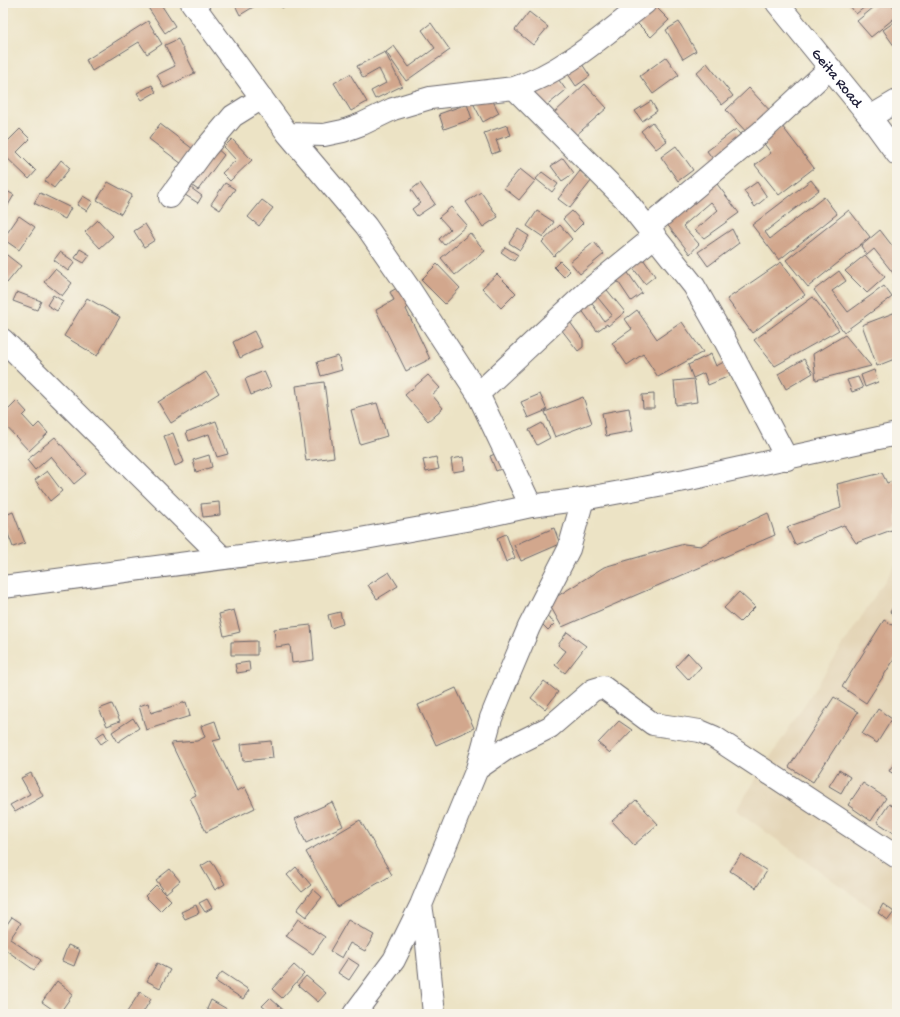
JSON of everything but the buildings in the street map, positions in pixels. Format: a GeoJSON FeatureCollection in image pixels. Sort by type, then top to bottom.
{"type":"FeatureCollection","features":[{"type":"Feature","properties":{"kind":"main road"},"geometry":{"type":"LineString","coordinates":[[192,3],[288,134],[366,226],[409,288],[478,394],[532,506]]}},
{"type":"Feature","properties":{"kind":"main road"},"geometry":{"type":"LineString","coordinates":[[288,134],[324,135],[344,131],[393,109],[430,98],[514,88],[528,84],[559,67],[645,3]]}},
{"type":"Feature","properties":{"kind":"main road","name":"Geita Road"},"geometry":{"type":"LineString","coordinates":[[777,3],[870,117],[897,154]]}},
{"type":"Feature","properties":{"kind":"main road"},"geometry":{"type":"LineString","coordinates":[[478,394],[652,231],[830,68]]}},
{"type":"Feature","properties":{"kind":"main road"},"geometry":{"type":"LineString","coordinates":[[514,88],[624,198],[652,231],[694,286],[721,333],[786,459]]}},
{"type":"Feature","properties":{"kind":"main road"},"geometry":{"type":"LineString","coordinates":[[170,197],[233,116],[262,98]]}},
{"type":"Feature","properties":{"kind":"main road"},"geometry":{"type":"LineString","coordinates":[[870,117],[897,101]]}},
{"type":"Feature","properties":{"kind":"main road"},"geometry":{"type":"LineString","coordinates":[[3,340],[223,558]]}},
{"type":"Feature","properties":{"kind":"main road"},"geometry":{"type":"LineString","coordinates":[[3,587],[332,544],[477,518],[532,506],[583,499],[686,480],[897,434]]}},
{"type":"Feature","properties":{"kind":"main road"},"geometry":{"type":"LineString","coordinates":[[354,1014],[394,960],[421,904],[476,769],[491,718],[504,686],[530,628],[569,549],[583,499]]}},
{"type":"Feature","properties":{"kind":"main road"},"geometry":{"type":"LineString","coordinates":[[476,769],[506,749],[550,727],[593,690],[603,687],[653,724],[700,730],[714,737],[897,857]]}},
{"type":"Feature","properties":{"kind":"main road"},"geometry":{"type":"LineString","coordinates":[[421,904],[427,944],[434,1014]]}},
{"type":"Feature","properties":{"kind":"shaded area"},"geometry":{"type":"Polygon","coordinates":[[[897,562],[897,927],[736,810],[897,562]]]}}]}
